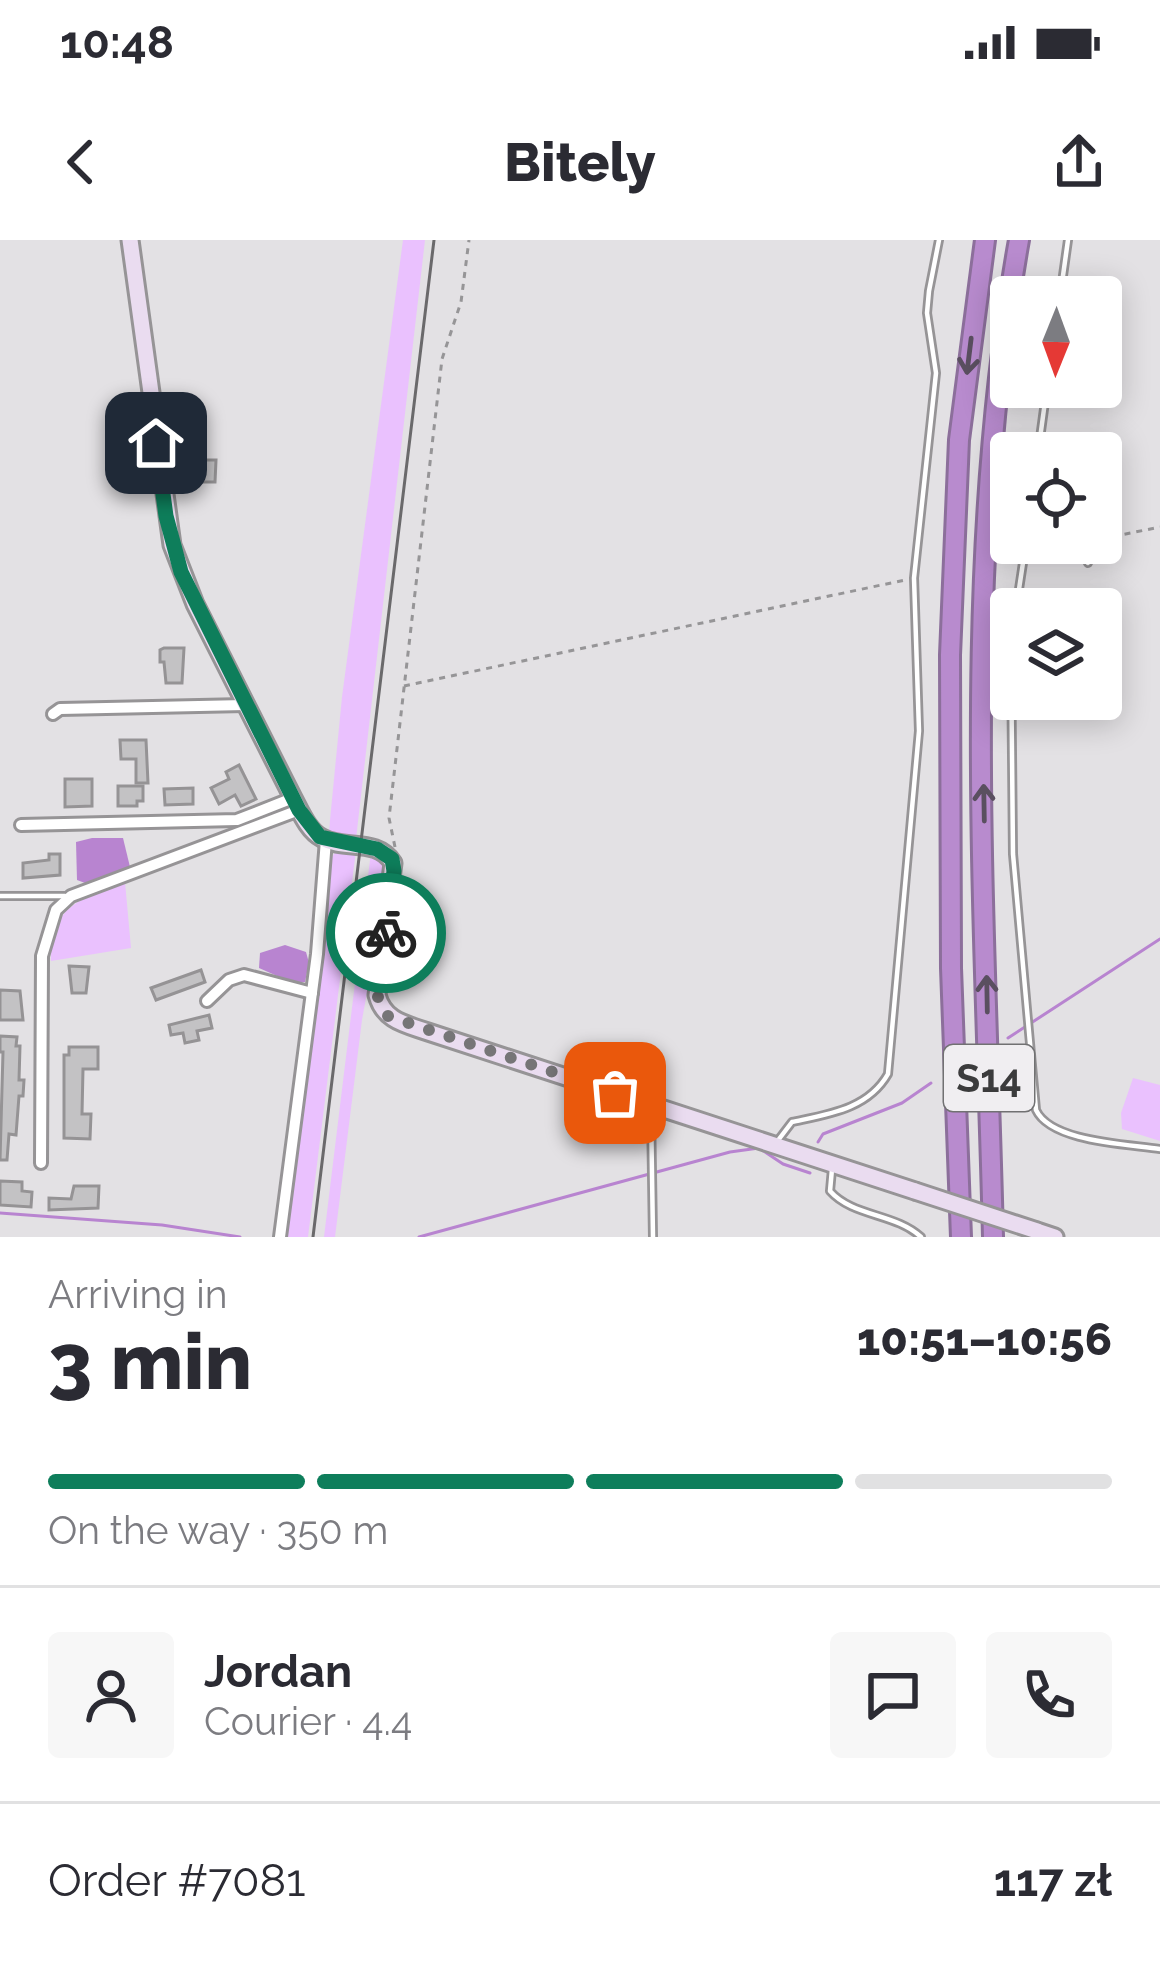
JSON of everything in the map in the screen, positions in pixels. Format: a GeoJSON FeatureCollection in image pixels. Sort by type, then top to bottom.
{"type":"FeatureCollection","features":[{"type":"Feature","properties":{"kind":"highway","name":"S14"},"geometry":{"type":"LineString","coordinates":[[961,1237],[950,968],[953,544],[968,362],[986,240]]}},
{"type":"Feature","properties":{"kind":"highway","name":"S14"},"geometry":{"type":"LineString","coordinates":[[993,1237],[983,608],[993,428],[1018,240]]}},
{"type":"Feature","properties":{"kind":"street"},"geometry":{"type":"LineString","coordinates":[[130,240],[170,537],[195,604],[314,832],[326,840],[377,849],[392,859],[377,995],[388,1016],[1055,1237]]}},
{"type":"Feature","properties":{"kind":"street"},"geometry":{"type":"LineString","coordinates":[[53,714],[60,709],[245,705]]}},
{"type":"Feature","properties":{"kind":"street"},"geometry":{"type":"LineString","coordinates":[[21,825],[242,820],[296,804]]}},
{"type":"Feature","properties":{"kind":"street"},"geometry":{"type":"LineString","coordinates":[[41,1163],[42,956],[56,910],[70,896],[296,804]]}},
{"type":"Feature","properties":{"kind":"street"},"geometry":{"type":"LineString","coordinates":[[280,1237],[312,993],[326,840]]}},
{"type":"Feature","properties":{"kind":"street"},"geometry":{"type":"LineString","coordinates":[[207,1001],[229,980],[244,975],[312,993]]}},
{"type":"Feature","properties":{"kind":"lane"},"geometry":{"type":"LineString","coordinates":[[776,1144],[792,1122],[863,1101],[879,1091],[888,1075],[919,730],[914,578],[936,374],[928,313],[939,240]]}},
{"type":"Feature","properties":{"kind":"lane"},"geometry":{"type":"LineString","coordinates":[[1063,276],[1068,240]]}},
{"type":"Feature","properties":{"kind":"lane"},"geometry":{"type":"LineString","coordinates":[[1012,720],[1013,854],[1034,1099],[1042,1121],[1057,1131],[1160,1149]]}},
{"type":"Feature","properties":{"kind":"lane"},"geometry":{"type":"LineString","coordinates":[[0,896],[70,896]]}},
{"type":"Feature","properties":{"kind":"lane"},"geometry":{"type":"LineString","coordinates":[[653,1105],[653,1237]]}},
{"type":"Feature","properties":{"kind":"lane"},"geometry":{"type":"LineString","coordinates":[[834,1163],[830,1191],[839,1201],[910,1227],[921,1237]]}},
{"type":"Feature","properties":{"kind":"path"},"geometry":{"type":"LineString","coordinates":[[392,859],[396,849],[389,818],[402,686],[442,359],[461,302],[469,240]]}},
{"type":"Feature","properties":{"kind":"path"},"geometry":{"type":"LineString","coordinates":[[1122,534],[1160,527]]}},
{"type":"Feature","properties":{"kind":"path"},"geometry":{"type":"LineString","coordinates":[[402,686],[914,578]]}},
{"type":"Feature","properties":{"kind":"shaded area"},"geometry":{"type":"Polygon","coordinates":[[[403,240],[425,240],[356,839],[329,835],[330,820],[403,240]]]}},
{"type":"Feature","properties":{"kind":"shaded area"},"geometry":{"type":"Polygon","coordinates":[[[123,838],[130,867],[85,883],[77,880],[76,842],[123,838]]]}},
{"type":"Feature","properties":{"kind":"shaded area"},"geometry":{"type":"Polygon","coordinates":[[[338,847],[356,850],[308,1237],[284,1237],[330,861],[338,847]]]}},
{"type":"Feature","properties":{"kind":"shaded area"},"geometry":{"type":"Polygon","coordinates":[[[371,852],[383,856],[389,871],[362,1020],[335,1237],[324,1237],[371,852]]]}},
{"type":"Feature","properties":{"kind":"shaded area"},"geometry":{"type":"Polygon","coordinates":[[[125,882],[131,948],[51,961],[62,916],[82,900],[125,882]]]}},
{"type":"Feature","properties":{"kind":"shaded area"},"geometry":{"type":"Polygon","coordinates":[[[285,945],[306,952],[305,982],[293,983],[259,968],[260,953],[285,945]]]}},
{"type":"Feature","properties":{"kind":"shaded area"},"geometry":{"type":"Polygon","coordinates":[[[1133,1078],[1160,1085],[1160,1141],[1122,1129],[1121,1113],[1133,1078]]]}},
{"type":"Feature","properties":{"kind":"building"},"geometry":{"type":"Polygon","coordinates":[[[194,460],[216,460],[215,482],[194,482],[194,460]]]}},
{"type":"Feature","properties":{"kind":"building"},"geometry":{"type":"Polygon","coordinates":[[[164,648],[184,648],[182,683],[166,683],[164,662],[160,662],[164,648]]]}},
{"type":"Feature","properties":{"kind":"building"},"geometry":{"type":"Polygon","coordinates":[[[120,740],[146,740],[148,783],[136,783],[136,759],[121,759],[120,740]]]}},
{"type":"Feature","properties":{"kind":"building"},"geometry":{"type":"Polygon","coordinates":[[[239,765],[256,799],[241,806],[235,795],[219,804],[211,788],[229,779],[226,772],[239,765]]]}},
{"type":"Feature","properties":{"kind":"building"},"geometry":{"type":"Polygon","coordinates":[[[65,779],[92,779],[92,806],[65,807],[65,779]]]}},
{"type":"Feature","properties":{"kind":"building"},"geometry":{"type":"Polygon","coordinates":[[[118,786],[143,786],[143,801],[137,801],[137,806],[118,806],[118,786]]]}},
{"type":"Feature","properties":{"kind":"building"},"geometry":{"type":"Polygon","coordinates":[[[193,788],[193,804],[165,805],[164,789],[193,788]]]}},
{"type":"Feature","properties":{"kind":"building"},"geometry":{"type":"Polygon","coordinates":[[[49,854],[60,854],[60,875],[23,878],[23,863],[49,860],[49,854]]]}},
{"type":"Feature","properties":{"kind":"building"},"geometry":{"type":"Polygon","coordinates":[[[69,966],[89,967],[86,993],[72,993],[69,966]]]}},
{"type":"Feature","properties":{"kind":"building"},"geometry":{"type":"Polygon","coordinates":[[[201,970],[205,982],[156,1000],[151,988],[201,970]]]}},
{"type":"Feature","properties":{"kind":"building"},"geometry":{"type":"Polygon","coordinates":[[[0,990],[20,991],[23,1020],[0,1020],[0,990]]]}},
{"type":"Feature","properties":{"kind":"building"},"geometry":{"type":"Polygon","coordinates":[[[209,1015],[212,1028],[197,1031],[199,1040],[185,1043],[183,1033],[171,1035],[169,1025],[209,1015]]]}},
{"type":"Feature","properties":{"kind":"building"},"geometry":{"type":"Polygon","coordinates":[[[0,1036],[17,1037],[19,1080],[24,1080],[16,1135],[9,1134],[7,1160],[0,1160],[0,1036]]]}},
{"type":"Feature","properties":{"kind":"building"},"geometry":{"type":"Polygon","coordinates":[[[69,1047],[98,1047],[98,1069],[83,1069],[82,1114],[91,1114],[90,1139],[64,1138],[64,1055],[69,1055],[69,1047]]]}},
{"type":"Feature","properties":{"kind":"building"},"geometry":{"type":"Polygon","coordinates":[[[0,1181],[22,1182],[22,1191],[32,1192],[31,1207],[0,1205],[0,1181]]]}},
{"type":"Feature","properties":{"kind":"building"},"geometry":{"type":"Polygon","coordinates":[[[74,1186],[99,1186],[98,1208],[49,1210],[49,1198],[71,1199],[74,1186]]]}},
{"type":"Feature","properties":{"kind":"waterway"},"geometry":{"type":"LineString","coordinates":[[1008,1038],[1160,939]]}},
{"type":"Feature","properties":{"kind":"waterway"},"geometry":{"type":"LineString","coordinates":[[818,1142],[823,1134],[902,1103],[931,1083]]}},
{"type":"Feature","properties":{"kind":"waterway"},"geometry":{"type":"LineString","coordinates":[[419,1237],[730,1152],[759,1148],[783,1164],[810,1173]]}},
{"type":"Feature","properties":{"kind":"waterway"},"geometry":{"type":"LineString","coordinates":[[0,1213],[162,1225],[240,1237]]}},
{"type":"Feature","properties":{"kind":"railway"},"geometry":{"type":"LineString","coordinates":[[313,1237],[434,240]]}},
{"type":"Feature","properties":{"kind":"way so far"},"geometry":{"type":"LineString","coordinates":[[386,933],[377,995],[388,1016],[615,1093]]}},
{"type":"Feature","properties":{"kind":"route"},"geometry":{"type":"LineString","coordinates":[[156,443],[166,516],[181,572],[299,810],[320,837],[377,849],[392,859],[386,933]]}}]}
